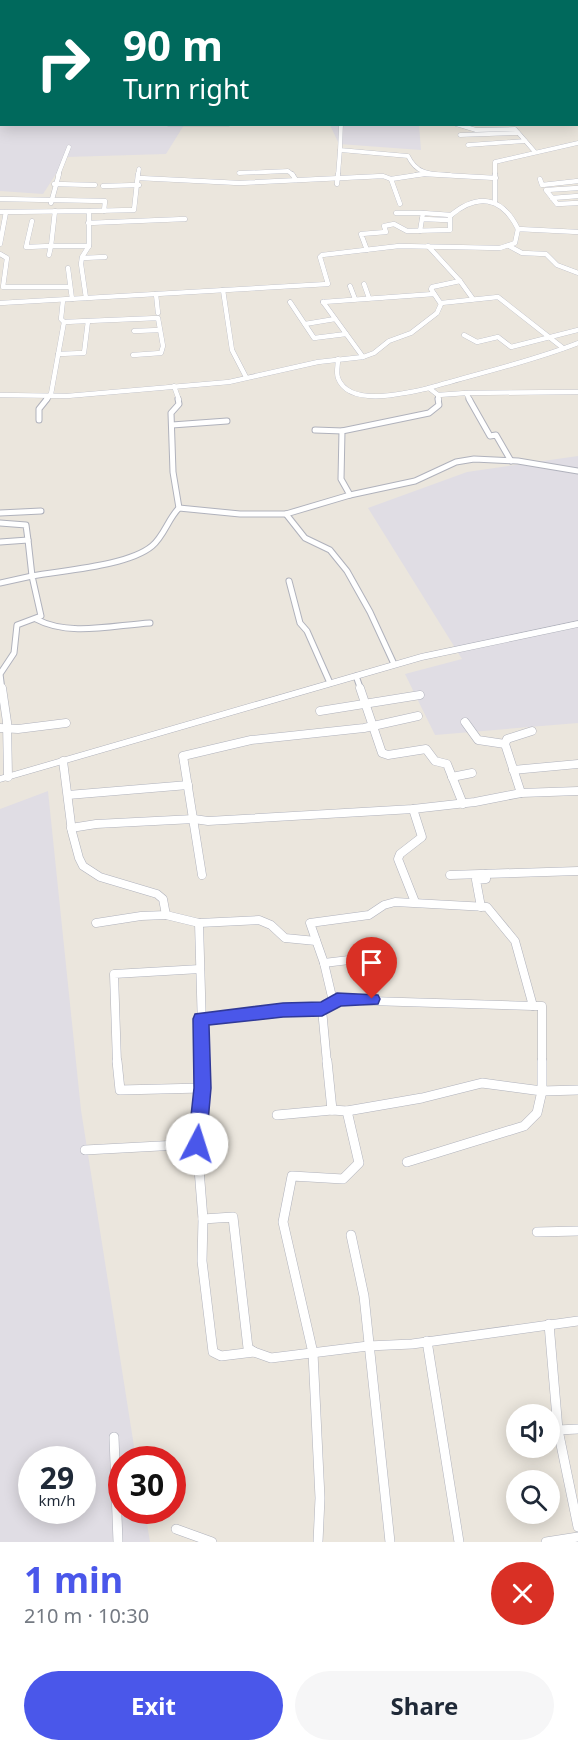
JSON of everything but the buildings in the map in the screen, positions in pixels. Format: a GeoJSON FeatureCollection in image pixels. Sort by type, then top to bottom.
{"type":"FeatureCollection","features":[{"type":"Feature","properties":{"kind":"street"},"geometry":{"type":"LineString","coordinates":[[337,184],[341,126]]}},
{"type":"Feature","properties":{"kind":"street"},"geometry":{"type":"LineString","coordinates":[[459,126],[474,129],[513,127],[535,152]]}},
{"type":"Feature","properties":{"kind":"street"},"geometry":{"type":"LineString","coordinates":[[460,135],[518,133]]}},
{"type":"Feature","properties":{"kind":"street"},"geometry":{"type":"LineString","coordinates":[[468,145],[525,141]]}},
{"type":"Feature","properties":{"kind":"street"},"geometry":{"type":"LineString","coordinates":[[0,303],[328,284],[320,257],[399,246],[509,246],[515,243],[518,229],[511,217],[495,201],[495,162],[578,143]]}},
{"type":"Feature","properties":{"kind":"street"},"geometry":{"type":"LineString","coordinates":[[49,211],[54,184],[69,147]]}},
{"type":"Feature","properties":{"kind":"street"},"geometry":{"type":"LineString","coordinates":[[340,150],[408,156],[412,164],[424,174]]}},
{"type":"Feature","properties":{"kind":"street"},"geometry":{"type":"LineString","coordinates":[[133,221],[140,169]]}},
{"type":"Feature","properties":{"kind":"street"},"geometry":{"type":"LineString","coordinates":[[239,173],[288,171],[296,180]]}},
{"type":"Feature","properties":{"kind":"street"},"geometry":{"type":"LineString","coordinates":[[139,178],[239,183],[338,177],[383,176],[390,179],[424,174],[496,178]]}},
{"type":"Feature","properties":{"kind":"street"},"geometry":{"type":"LineString","coordinates":[[390,179],[400,204]]}},
{"type":"Feature","properties":{"kind":"street"},"geometry":{"type":"LineString","coordinates":[[540,179],[557,204],[578,202]]}},
{"type":"Feature","properties":{"kind":"street"},"geometry":{"type":"LineString","coordinates":[[542,184],[578,181]]}},
{"type":"Feature","properties":{"kind":"street"},"geometry":{"type":"LineString","coordinates":[[54,184],[95,185]]}},
{"type":"Feature","properties":{"kind":"street"},"geometry":{"type":"LineString","coordinates":[[103,186],[139,185]]}},
{"type":"Feature","properties":{"kind":"street"},"geometry":{"type":"LineString","coordinates":[[546,190],[578,188]]}},
{"type":"Feature","properties":{"kind":"street"},"geometry":{"type":"LineString","coordinates":[[552,198],[578,196]]}},
{"type":"Feature","properties":{"kind":"street"},"geometry":{"type":"LineString","coordinates":[[0,199],[105,201],[104,211]]}},
{"type":"Feature","properties":{"kind":"street"},"geometry":{"type":"LineString","coordinates":[[367,250],[361,234],[386,232],[384,226],[394,224],[406,231],[450,230],[450,218],[459,208],[470,204],[495,201]]}},
{"type":"Feature","properties":{"kind":"street"},"geometry":{"type":"LineString","coordinates":[[0,244],[3,212],[134,210]]}},
{"type":"Feature","properties":{"kind":"street"},"geometry":{"type":"LineString","coordinates":[[49,255],[55,211]]}},
{"type":"Feature","properties":{"kind":"street"},"geometry":{"type":"LineString","coordinates":[[86,298],[82,258],[88,246],[89,211]]}},
{"type":"Feature","properties":{"kind":"street"},"geometry":{"type":"LineString","coordinates":[[396,213],[450,218]]}},
{"type":"Feature","properties":{"kind":"street"},"geometry":{"type":"LineString","coordinates":[[423,216],[432,219],[450,218]]}},
{"type":"Feature","properties":{"kind":"street"},"geometry":{"type":"LineString","coordinates":[[420,231],[423,216]]}},
{"type":"Feature","properties":{"kind":"street"},"geometry":{"type":"LineString","coordinates":[[88,223],[185,219]]}},
{"type":"Feature","properties":{"kind":"street"},"geometry":{"type":"LineString","coordinates":[[432,219],[433,226]]}},
{"type":"Feature","properties":{"kind":"street"},"geometry":{"type":"LineString","coordinates":[[25,254],[32,221]]}},
{"type":"Feature","properties":{"kind":"street"},"geometry":{"type":"LineString","coordinates":[[518,229],[578,232]]}},
{"type":"Feature","properties":{"kind":"street"},"geometry":{"type":"LineString","coordinates":[[26,247],[88,246]]}},
{"type":"Feature","properties":{"kind":"street"},"geometry":{"type":"LineString","coordinates":[[428,246],[473,298]]}},
{"type":"Feature","properties":{"kind":"street"},"geometry":{"type":"LineString","coordinates":[[509,246],[522,253],[546,254],[556,265],[578,273]]}},
{"type":"Feature","properties":{"kind":"street"},"geometry":{"type":"LineString","coordinates":[[0,254],[7,256],[2,273],[3,287],[70,287]]}},
{"type":"Feature","properties":{"kind":"street"},"geometry":{"type":"LineString","coordinates":[[82,258],[105,257]]}},
{"type":"Feature","properties":{"kind":"street"},"geometry":{"type":"LineString","coordinates":[[68,268],[72,299]]}},
{"type":"Feature","properties":{"kind":"street"},"geometry":{"type":"LineString","coordinates":[[260,278],[263,287]]}},
{"type":"Feature","properties":{"kind":"street"},"geometry":{"type":"LineString","coordinates":[[0,395],[68,396],[229,382],[338,359],[363,357],[374,353],[389,341],[411,333],[437,313],[441,308],[441,303],[432,287],[460,282]]}},
{"type":"Feature","properties":{"kind":"street"},"geometry":{"type":"LineString","coordinates":[[364,284],[369,298]]}},
{"type":"Feature","properties":{"kind":"street"},"geometry":{"type":"LineString","coordinates":[[350,286],[355,299]]}},
{"type":"Feature","properties":{"kind":"street"},"geometry":{"type":"LineString","coordinates":[[224,290],[232,350],[246,377]]}},
{"type":"Feature","properties":{"kind":"street"},"geometry":{"type":"LineString","coordinates":[[156,294],[158,313]]}},
{"type":"Feature","properties":{"kind":"street"},"geometry":{"type":"LineString","coordinates":[[363,357],[323,302],[434,294]]}},
{"type":"Feature","properties":{"kind":"street"},"geometry":{"type":"LineString","coordinates":[[441,303],[498,297],[563,348]]}},
{"type":"Feature","properties":{"kind":"street"},"geometry":{"type":"LineString","coordinates":[[39,420],[39,409],[51,394],[64,322],[61,319],[63,300]]}},
{"type":"Feature","properties":{"kind":"street"},"geometry":{"type":"LineString","coordinates":[[290,302],[314,338],[346,334]]}},
{"type":"Feature","properties":{"kind":"street"},"geometry":{"type":"LineString","coordinates":[[64,322],[158,318],[163,346],[161,353],[133,355]]}},
{"type":"Feature","properties":{"kind":"street"},"geometry":{"type":"LineString","coordinates":[[304,324],[336,319]]}},
{"type":"Feature","properties":{"kind":"street"},"geometry":{"type":"LineString","coordinates":[[58,354],[84,353],[88,321]]}},
{"type":"Feature","properties":{"kind":"street"},"geometry":{"type":"LineString","coordinates":[[134,331],[160,330]]}},
{"type":"Feature","properties":{"kind":"street"},"geometry":{"type":"LineString","coordinates":[[464,335],[477,342],[498,337],[511,347],[578,330]]}},
{"type":"Feature","properties":{"kind":"street"},"geometry":{"type":"LineString","coordinates":[[338,359],[337,372],[340,383],[347,390],[360,395],[400,394],[429,388],[491,369],[538,359],[578,344]]}},
{"type":"Feature","properties":{"kind":"street"},"geometry":{"type":"LineString","coordinates":[[0,583],[93,565],[135,554],[154,545],[164,526],[179,508],[173,472],[171,413],[179,405],[178,394],[174,386]]}},
{"type":"Feature","properties":{"kind":"street"},"geometry":{"type":"LineString","coordinates":[[429,388],[438,395],[578,392]]}},
{"type":"Feature","properties":{"kind":"street"},"geometry":{"type":"LineString","coordinates":[[466,393],[490,436],[496,435],[510,461]]}},
{"type":"Feature","properties":{"kind":"street"},"geometry":{"type":"LineString","coordinates":[[315,430],[343,431],[390,418],[429,413],[439,405],[438,395]]}},
{"type":"Feature","properties":{"kind":"street"},"geometry":{"type":"LineString","coordinates":[[172,424],[227,421]]}},
{"type":"Feature","properties":{"kind":"street"},"geometry":{"type":"LineString","coordinates":[[343,431],[341,479],[350,495]]}},
{"type":"Feature","properties":{"kind":"street"},"geometry":{"type":"LineString","coordinates":[[179,508],[240,514],[286,514],[350,495],[415,481],[456,462],[474,459],[510,461],[578,471]]}},
{"type":"Feature","properties":{"kind":"street"},"geometry":{"type":"LineString","coordinates":[[0,513],[41,511]]}},
{"type":"Feature","properties":{"kind":"street"},"geometry":{"type":"LineString","coordinates":[[286,514],[304,538],[330,550],[347,571],[394,664]]}},
{"type":"Feature","properties":{"kind":"street"},"geometry":{"type":"LineString","coordinates":[[0,523],[26,525],[32,576],[41,616],[17,626],[14,653],[0,674],[4,778],[394,664],[578,624]]}},
{"type":"Feature","properties":{"kind":"street"},"geometry":{"type":"LineString","coordinates":[[0,542],[28,540]]}},
{"type":"Feature","properties":{"kind":"street"},"geometry":{"type":"LineString","coordinates":[[289,581],[300,623],[307,631],[330,683]]}},
{"type":"Feature","properties":{"kind":"street"},"geometry":{"type":"LineString","coordinates":[[36,619],[42,625],[73,627],[150,623]]}},
{"type":"Feature","properties":{"kind":"street"},"geometry":{"type":"LineString","coordinates":[[356,676],[384,755],[426,749],[435,761],[447,764],[463,804]]}},
{"type":"Feature","properties":{"kind":"street"},"geometry":{"type":"LineString","coordinates":[[320,711],[420,695]]}},
{"type":"Feature","properties":{"kind":"street"},"geometry":{"type":"LineString","coordinates":[[202,875],[183,756],[251,740],[364,728],[374,724],[418,717]]}},
{"type":"Feature","properties":{"kind":"street"},"geometry":{"type":"LineString","coordinates":[[465,722],[472,737],[479,741],[498,741],[505,744]]}},
{"type":"Feature","properties":{"kind":"street"},"geometry":{"type":"LineString","coordinates":[[3,728],[18,729],[66,723]]}},
{"type":"Feature","properties":{"kind":"street"},"geometry":{"type":"LineString","coordinates":[[521,793],[505,744],[507,739],[532,731]]}},
{"type":"Feature","properties":{"kind":"street"},"geometry":{"type":"LineString","coordinates":[[63,761],[71,828],[82,866],[103,878],[161,895],[166,915]]}},
{"type":"Feature","properties":{"kind":"street"},"geometry":{"type":"LineString","coordinates":[[513,770],[578,764]]}},
{"type":"Feature","properties":{"kind":"street"},"geometry":{"type":"LineString","coordinates":[[452,777],[472,773]]}},
{"type":"Feature","properties":{"kind":"street"},"geometry":{"type":"LineString","coordinates":[[68,795],[188,785]]}},
{"type":"Feature","properties":{"kind":"street"},"geometry":{"type":"LineString","coordinates":[[71,828],[96,824],[194,819],[208,821],[413,809],[463,804],[521,793],[578,791]]}},
{"type":"Feature","properties":{"kind":"street"},"geometry":{"type":"LineString","coordinates":[[413,809],[422,837],[400,854],[398,859],[415,902]]}},
{"type":"Feature","properties":{"kind":"street"},"geometry":{"type":"LineString","coordinates":[[450,875],[578,871]]}},
{"type":"Feature","properties":{"kind":"street"},"geometry":{"type":"LineString","coordinates":[[482,907],[476,880],[486,879],[486,874]]}},
{"type":"Feature","properties":{"kind":"street"},"geometry":{"type":"LineString","coordinates":[[407,1162],[524,1126],[537,1113],[542,1091],[542,1006],[533,1006],[390,999],[337,1000],[332,997],[324,963],[310,923],[361,918],[384,905],[415,902],[488,908],[515,941],[533,1006]]}},
{"type":"Feature","properties":{"kind":"street"},"geometry":{"type":"LineString","coordinates":[[96,923],[141,916],[166,915],[199,922],[258,920],[271,925],[285,938],[316,941]]}},
{"type":"Feature","properties":{"kind":"street"},"geometry":{"type":"LineString","coordinates":[[199,922],[202,1088],[197,1144],[203,1219],[202,1261],[213,1352],[221,1356],[254,1352]]}},
{"type":"Feature","properties":{"kind":"street"},"geometry":{"type":"LineString","coordinates":[[324,963],[349,960],[374,964]]}},
{"type":"Feature","properties":{"kind":"street"},"geometry":{"type":"LineString","coordinates":[[200,969],[114,974],[115,1040],[120,1090],[202,1088]]}},
{"type":"Feature","properties":{"kind":"street"},"geometry":{"type":"LineString","coordinates":[[201,1019],[283,1010],[322,1009],[334,1004],[337,1000]]}},
{"type":"Feature","properties":{"kind":"street"},"geometry":{"type":"LineString","coordinates":[[322,1009],[332,1110]]}},
{"type":"Feature","properties":{"kind":"street"},"geometry":{"type":"LineString","coordinates":[[277,1115],[332,1110],[348,1111],[422,1098],[482,1083],[542,1091],[578,1090]]}},
{"type":"Feature","properties":{"kind":"street"},"geometry":{"type":"LineString","coordinates":[[318,1542],[320,1498],[313,1353],[283,1222],[292,1176],[344,1179],[358,1162],[348,1111]]}},
{"type":"Feature","properties":{"kind":"street"},"geometry":{"type":"LineString","coordinates":[[85,1150],[197,1144]]}},
{"type":"Feature","properties":{"kind":"street"},"geometry":{"type":"LineString","coordinates":[[203,1219],[233,1217],[248,1348],[271,1358],[578,1321]]}},
{"type":"Feature","properties":{"kind":"street"},"geometry":{"type":"LineString","coordinates":[[537,1232],[578,1231]]}},
{"type":"Feature","properties":{"kind":"street"},"geometry":{"type":"LineString","coordinates":[[351,1236],[364,1296],[390,1542]]}},
{"type":"Feature","properties":{"kind":"street"},"geometry":{"type":"LineString","coordinates":[[549,1324],[556,1404]]}},
{"type":"Feature","properties":{"kind":"street"},"geometry":{"type":"LineString","coordinates":[[427,1341],[459,1542]]}},
{"type":"Feature","properties":{"kind":"street"},"geometry":{"type":"LineString","coordinates":[[560,1430],[578,1429]]}},
{"type":"Feature","properties":{"kind":"street"},"geometry":{"type":"LineString","coordinates":[[114,1437],[118,1542]]}},
{"type":"Feature","properties":{"kind":"street"},"geometry":{"type":"LineString","coordinates":[[560,1440],[578,1527]]}},
{"type":"Feature","properties":{"kind":"street"},"geometry":{"type":"LineString","coordinates":[[176,1529],[212,1542]]}},
{"type":"Feature","properties":{"kind":"street"},"geometry":{"type":"LineString","coordinates":[[546,1542],[578,1537]]}},
{"type":"Feature","properties":{"kind":"shaded area"},"geometry":{"type":"Polygon","coordinates":[[[0,126],[183,126],[166,154],[67,157],[43,194],[0,191],[0,126]]]}},
{"type":"Feature","properties":{"kind":"shaded area"},"geometry":{"type":"Polygon","coordinates":[[[330,126],[419,126],[421,150],[339,144],[330,126]]]}},
{"type":"Feature","properties":{"kind":"shaded area"},"geometry":{"type":"Polygon","coordinates":[[[578,456],[578,723],[435,735],[405,674],[462,659],[368,508],[467,472],[578,456]]]}},
{"type":"Feature","properties":{"kind":"shaded area"},"geometry":{"type":"Polygon","coordinates":[[[48,791],[81,1110],[134,1446],[108,1446],[108,1524],[147,1524],[150,1542],[0,1542],[0,809],[48,791]]]}},
{"type":"Feature","properties":{"kind":"route"},"geometry":{"type":"LineString","coordinates":[[197,1144],[203,1061],[201,1019],[283,1010],[322,1009],[334,1004],[337,1000],[372,999]]}}]}
